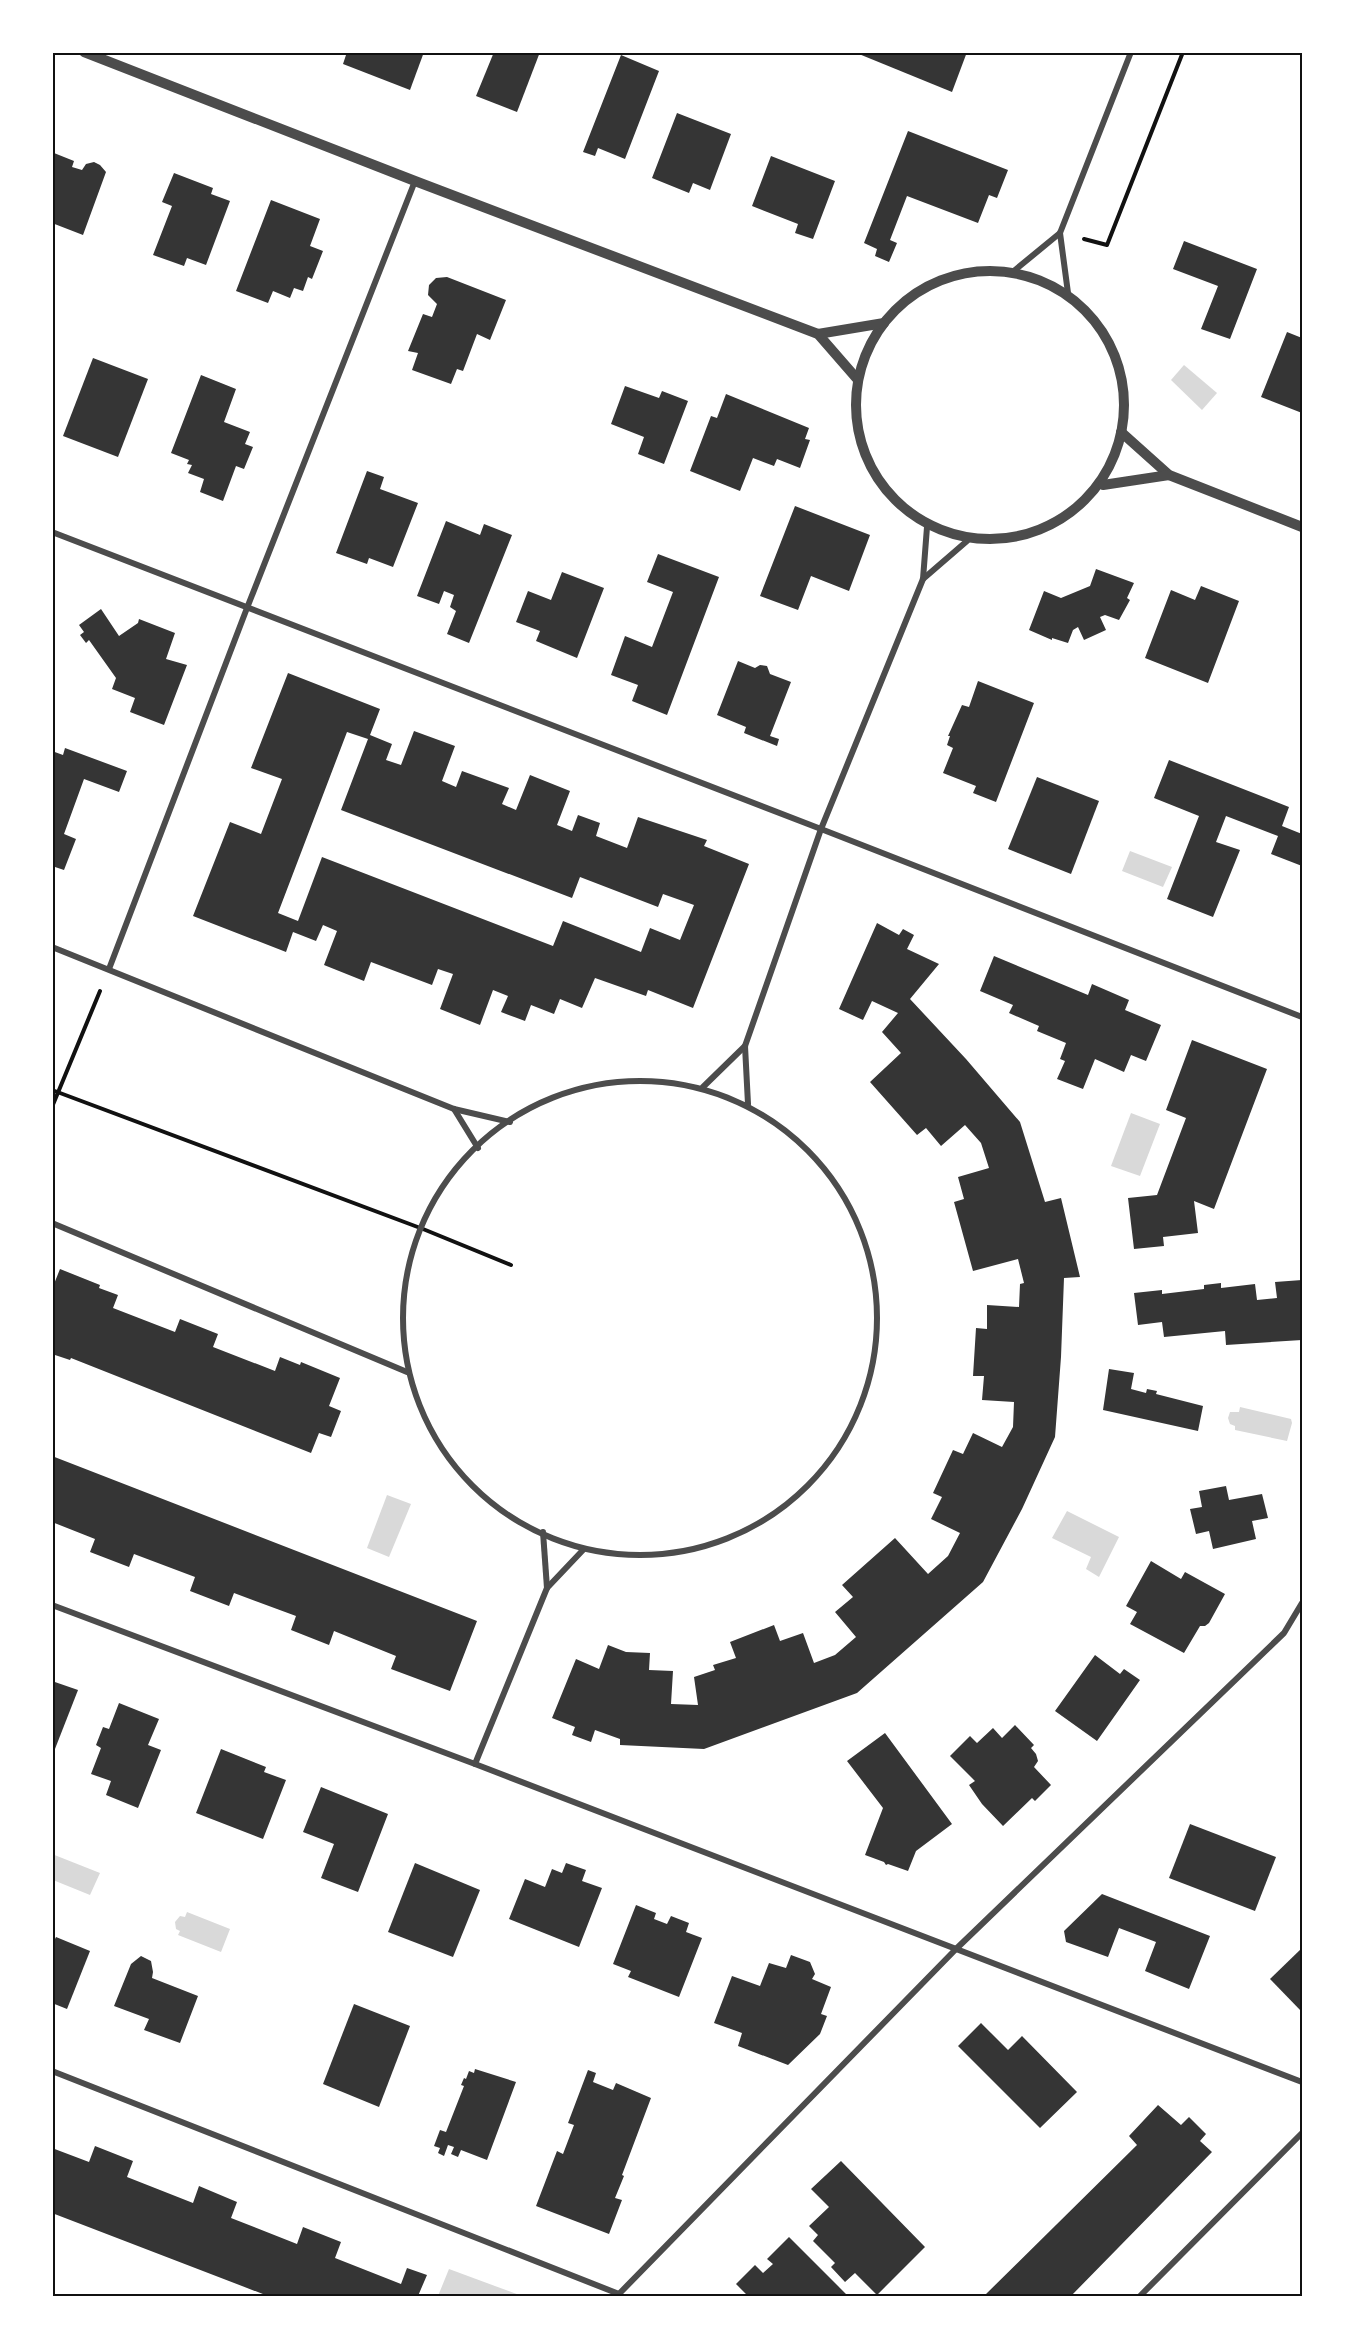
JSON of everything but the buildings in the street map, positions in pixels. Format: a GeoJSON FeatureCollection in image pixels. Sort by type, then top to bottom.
{"type":"FeatureCollection","features":[{"type":"Feature","properties":{"kind":"street"},"geometry":{"type":"LineString","coordinates":[[84,52],[818,334],[858,380]]}},
{"type":"Feature","properties":{"kind":"street"},"geometry":{"type":"LineString","coordinates":[[1015,270],[1060,232],[1131,52]]}},
{"type":"Feature","properties":{"kind":"street"},"geometry":{"type":"LineString","coordinates":[[109,969],[415,181]]}},
{"type":"Feature","properties":{"kind":"street"},"geometry":{"type":"LineString","coordinates":[[1060,232],[1068,293]]}},
{"type":"Feature","properties":{"kind":"street"},"geometry":{"type":"LineString","coordinates":[[1015,270],[1068,293],[1105,333],[1121,372],[1124,413],[1121,432],[1103,485],[1065,517],[1028,534],[967,541],[927,526],[908,511],[877,478],[859,437],[855,392],[871,346],[889,314],[921,287],[960,272],[1015,270]]}},
{"type":"Feature","properties":{"kind":"street"},"geometry":{"type":"LineString","coordinates":[[818,334],[884,323]]}},
{"type":"Feature","properties":{"kind":"street"},"geometry":{"type":"LineString","coordinates":[[1121,432],[1169,475],[1302,527]]}},
{"type":"Feature","properties":{"kind":"street"},"geometry":{"type":"LineString","coordinates":[[1103,485],[1169,475]]}},
{"type":"Feature","properties":{"kind":"street"},"geometry":{"type":"LineString","coordinates":[[748,1104],[744,1046],[821,829],[923,579],[927,526]]}},
{"type":"Feature","properties":{"kind":"street"},"geometry":{"type":"LineString","coordinates":[[52,532],[1302,1017]]}},
{"type":"Feature","properties":{"kind":"street"},"geometry":{"type":"LineString","coordinates":[[923,579],[967,541]]}},
{"type":"Feature","properties":{"kind":"street"},"geometry":{"type":"LineString","coordinates":[[52,947],[454,1109],[510,1122]]}},
{"type":"Feature","properties":{"kind":"street"},"geometry":{"type":"LineString","coordinates":[[703,1087],[744,1046]]}},
{"type":"Feature","properties":{"kind":"street"},"geometry":{"type":"LineString","coordinates":[[643,1078],[703,1087],[748,1104],[793,1135],[847,1198],[875,1277],[875,1360],[847,1438],[794,1501],[722,1543],[641,1557],[583,1550],[506,1516],[461,1477],[427,1428],[406,1372],[401,1299],[423,1229],[450,1176],[478,1148],[510,1122],[563,1090],[643,1078]]}},
{"type":"Feature","properties":{"kind":"street"},"geometry":{"type":"LineString","coordinates":[[454,1109],[478,1148]]}},
{"type":"Feature","properties":{"kind":"street"},"geometry":{"type":"LineString","coordinates":[[52,1223],[406,1372]]}},
{"type":"Feature","properties":{"kind":"street"},"geometry":{"type":"LineString","coordinates":[[543,1532],[547,1588]]}},
{"type":"Feature","properties":{"kind":"street"},"geometry":{"type":"LineString","coordinates":[[475,1764],[547,1588],[583,1550]]}},
{"type":"Feature","properties":{"kind":"street"},"geometry":{"type":"LineString","coordinates":[[52,2071],[618,2295],[956,1949],[1284,1633],[1302,1603]]}},
{"type":"Feature","properties":{"kind":"street"},"geometry":{"type":"LineString","coordinates":[[52,1605],[475,1764],[1302,2082]]}},
{"type":"Feature","properties":{"kind":"street"},"geometry":{"type":"LineString","coordinates":[[1140,2296],[1297,2141],[1302,2133]]}},
{"type":"Feature","properties":{"kind":"path"},"geometry":{"type":"LineString","coordinates":[[1060,232],[1107,245],[1183,52]]}},
{"type":"Feature","properties":{"kind":"path"},"geometry":{"type":"LineString","coordinates":[[52,1107],[109,969]]}},
{"type":"Feature","properties":{"kind":"path"},"geometry":{"type":"LineString","coordinates":[[52,1090],[423,1229],[511,1265]]}},
{"type":"Feature","properties":{"kind":"shaded area"},"geometry":{"type":"Polygon","coordinates":[[[1184,365],[1217,393],[1202,410],[1171,380],[1184,365]]]}},
{"type":"Feature","properties":{"kind":"shaded area"},"geometry":{"type":"Polygon","coordinates":[[[1130,851],[1172,867],[1163,887],[1122,871],[1130,851]]]}},
{"type":"Feature","properties":{"kind":"shaded area"},"geometry":{"type":"Polygon","coordinates":[[[1131,1113],[1160,1124],[1140,1176],[1111,1166],[1131,1113]]]}},
{"type":"Feature","properties":{"kind":"shaded area"},"geometry":{"type":"Polygon","coordinates":[[[1240,1407],[1291,1419],[1287,1441],[1235,1430],[1235,1426],[1230,1424],[1228,1418],[1230,1412],[1239,1412],[1240,1407]]]}},
{"type":"Feature","properties":{"kind":"shaded area"},"geometry":{"type":"Polygon","coordinates":[[[387,1495],[411,1504],[389,1557],[367,1548],[387,1495]]]}},
{"type":"Feature","properties":{"kind":"shaded area"},"geometry":{"type":"Polygon","coordinates":[[[1067,1511],[1119,1537],[1099,1577],[1086,1569],[1091,1557],[1052,1538],[1067,1511]]]}},
{"type":"Feature","properties":{"kind":"shaded area"},"geometry":{"type":"Polygon","coordinates":[[[52,1854],[100,1873],[90,1895],[53,1880],[52,1854]]]}},
{"type":"Feature","properties":{"kind":"shaded area"},"geometry":{"type":"Polygon","coordinates":[[[187,1912],[230,1929],[221,1952],[178,1935],[180,1931],[176,1929],[175,1922],[180,1916],[185,1917],[187,1912]]]}},
{"type":"Feature","properties":{"kind":"shaded area"},"geometry":{"type":"Polygon","coordinates":[[[449,2269],[522,2296],[438,2296],[449,2269]]]}}]}
